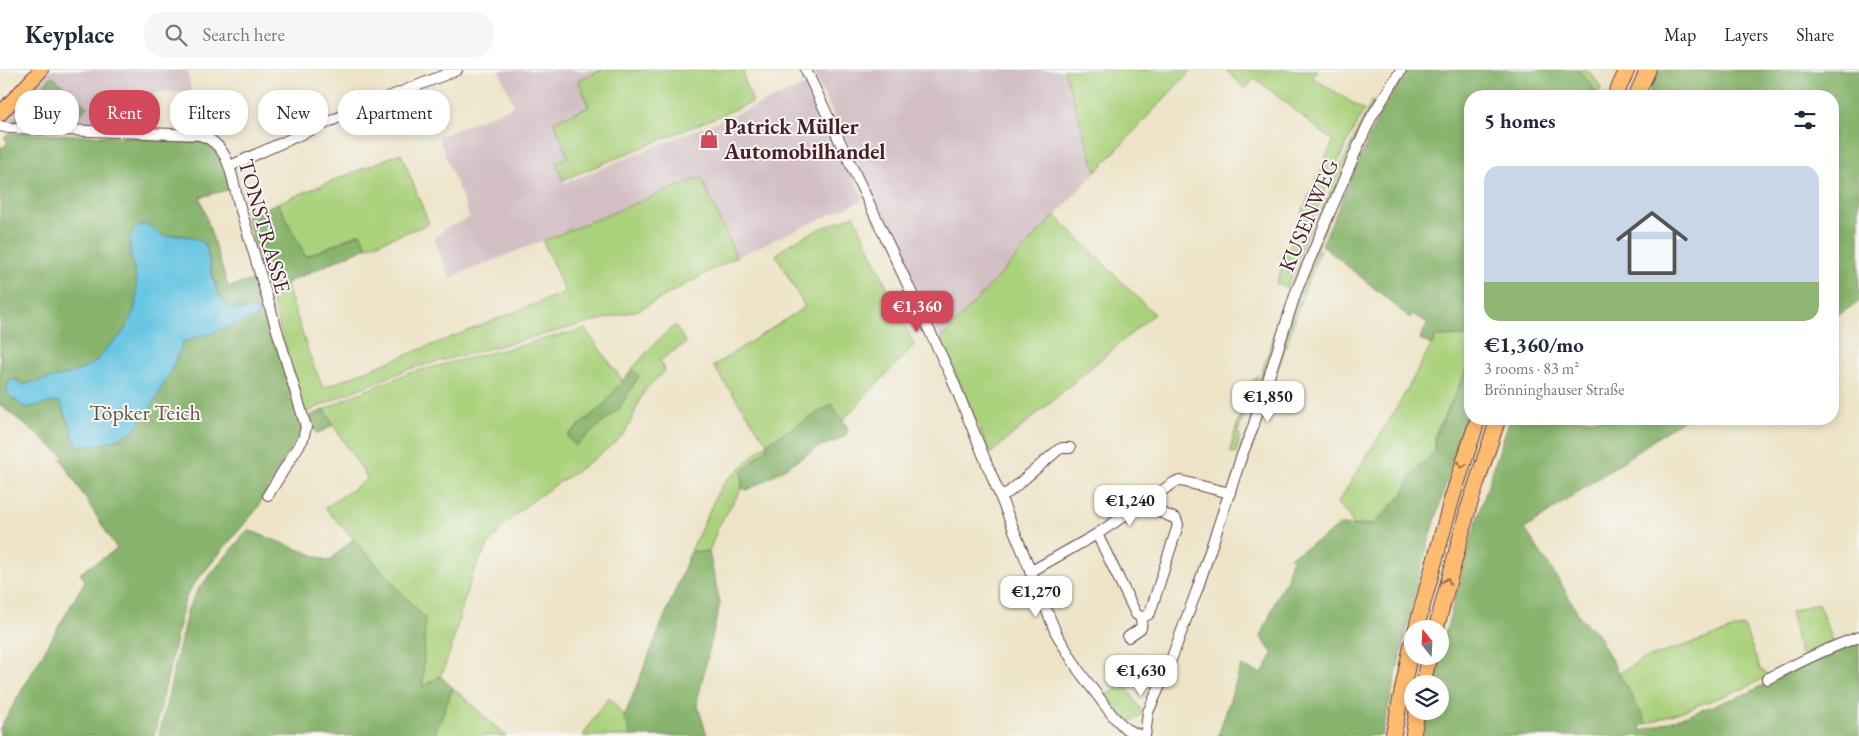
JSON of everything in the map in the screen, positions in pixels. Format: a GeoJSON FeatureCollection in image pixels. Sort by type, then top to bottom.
{"type":"FeatureCollection","features":[{"type":"Feature","properties":{"kind":"highway"},"geometry":{"type":"LineString","coordinates":[[1618,90],[1628,70]]}},
{"type":"Feature","properties":{"kind":"highway"},"geometry":{"type":"LineString","coordinates":[[1639,90],[1648,70]]}},
{"type":"Feature","properties":{"kind":"highway"},"geometry":{"type":"LineString","coordinates":[[1418,620],[1452,498],[1476,425]]}},
{"type":"Feature","properties":{"kind":"highway"},"geometry":{"type":"LineString","coordinates":[[1438,620],[1468,509],[1496,425]]}},
{"type":"Feature","properties":{"kind":"highway"},"geometry":{"type":"LineString","coordinates":[[1393,736],[1408,665]]}},
{"type":"Feature","properties":{"kind":"highway"},"geometry":{"type":"LineString","coordinates":[[1412,736],[1415,720]]}},
{"type":"Feature","properties":{"kind":"main road"},"geometry":{"type":"LineString","coordinates":[[0,114],[41,70]]}},
{"type":"Feature","properties":{"kind":"street"},"geometry":{"type":"LineString","coordinates":[[230,166],[353,111],[457,70]]}},
{"type":"Feature","properties":{"kind":"street"},"geometry":{"type":"LineString","coordinates":[[806,70],[951,376],[1056,633],[1079,671],[1118,722],[1129,732],[1141,736]]}},
{"type":"Feature","properties":{"kind":"street","name":"KUSENWEG"},"geometry":{"type":"LineString","coordinates":[[1145,736],[1164,688],[1168,668],[1202,578],[1296,292],[1372,116],[1400,70]]}},
{"type":"Feature","properties":{"kind":"street","name":"TONSTRASSE"},"geometry":{"type":"LineString","coordinates":[[0,126],[9,128],[200,135],[208,137],[224,152],[230,166],[237,197],[306,427],[303,438],[268,495]]}},
{"type":"Feature","properties":{"kind":"street"},"geometry":{"type":"LineString","coordinates":[[1001,496],[1010,492],[1058,450],[1070,448]]}},
{"type":"Feature","properties":{"kind":"street"},"geometry":{"type":"LineString","coordinates":[[1030,572],[1097,534],[1178,481],[1230,493]]}},
{"type":"Feature","properties":{"kind":"street"},"geometry":{"type":"LineString","coordinates":[[1142,617],[1150,613],[1178,525],[1176,519],[1153,509],[1147,501]]}},
{"type":"Feature","properties":{"kind":"street"},"geometry":{"type":"LineString","coordinates":[[1097,534],[1135,612],[1138,616],[1142,617]]}},
{"type":"Feature","properties":{"kind":"street"},"geometry":{"type":"LineString","coordinates":[[1128,637],[1141,628],[1142,617]]}},
{"type":"Feature","properties":{"kind":"street"},"geometry":{"type":"LineString","coordinates":[[1767,679],[1802,660],[1859,637]]}},
{"type":"Feature","properties":{"kind":"shaded area"},"geometry":{"type":"Polygon","coordinates":[[[49,70],[187,70],[191,90],[170,90],[170,92],[160,92],[160,90],[89,90],[89,125],[79,125],[79,115],[87,106],[79,108],[79,90],[31,90],[49,70]]]}},
{"type":"Feature","properties":{"kind":"shaded area"},"geometry":{"type":"Polygon","coordinates":[[[499,70],[602,70],[578,80],[589,107],[568,157],[556,162],[565,183],[810,85],[863,198],[861,201],[736,257],[700,177],[450,278],[434,238],[446,228],[470,218],[438,137],[450,135],[450,132],[514,106],[499,70]]]}},
{"type":"Feature","properties":{"kind":"shaded area"},"geometry":{"type":"Polygon","coordinates":[[[812,70],[1064,70],[1096,172],[941,339],[812,70]]]}},
{"type":"Feature","properties":{"kind":"shaded area"},"geometry":{"type":"Polygon","coordinates":[[[15,108],[15,122],[7,124],[5,119],[15,108]]]}},
{"type":"Feature","properties":{"kind":"green space"},"geometry":{"type":"Polygon","coordinates":[[[602,70],[743,70],[745,83],[753,102],[563,180],[556,162],[568,157],[554,121],[589,107],[578,80],[602,70]]]}},
{"type":"Feature","properties":{"kind":"green space"},"geometry":{"type":"Polygon","coordinates":[[[1064,70],[1191,70],[1096,172],[1064,70]]]}},
{"type":"Feature","properties":{"kind":"green space"},"geometry":{"type":"Polygon","coordinates":[[[1226,70],[1318,70],[1313,78],[1364,110],[1322,198],[1287,288],[1276,284],[1304,207],[1333,141],[1255,78],[1245,89],[1226,70]]]}},
{"type":"Feature","properties":{"kind":"green space"},"geometry":{"type":"Polygon","coordinates":[[[1407,70],[1578,70],[1592,86],[1594,90],[1464,90],[1464,336],[1436,337],[1431,345],[1420,339],[1428,323],[1412,314],[1410,318],[1322,245],[1377,119],[1407,70]]]}},
{"type":"Feature","properties":{"kind":"green space"},"geometry":{"type":"Polygon","coordinates":[[[1578,70],[1588,70],[1601,87],[1600,90],[1594,90],[1578,70]]]}},
{"type":"Feature","properties":{"kind":"green space"},"geometry":{"type":"Polygon","coordinates":[[[1659,70],[1859,70],[1859,302],[1839,314],[1839,90],[1650,90],[1659,70]]]}},
{"type":"Feature","properties":{"kind":"green space"},"geometry":{"type":"Polygon","coordinates":[[[52,76],[68,90],[40,90],[52,76]]]}},
{"type":"Feature","properties":{"kind":"green space"},"geometry":{"type":"Polygon","coordinates":[[[79,100],[87,107],[79,115],[79,100]]]}},
{"type":"Feature","properties":{"kind":"green space"},"geometry":{"type":"Polygon","coordinates":[[[1372,101],[1375,103],[1263,384],[1259,391],[1256,390],[1300,262],[1372,101]]]}},
{"type":"Feature","properties":{"kind":"green space","name":"Töpker Teich"},"geometry":{"type":"Polygon","coordinates":[[[10,133],[15,133],[15,135],[198,139],[213,148],[221,159],[231,189],[200,197],[228,287],[257,279],[301,426],[302,432],[281,464],[257,509],[193,585],[185,599],[154,736],[0,736],[0,728],[85,581],[80,573],[117,549],[61,459],[65,457],[0,405],[0,146],[3,148],[8,142],[4,138],[10,133]],[[144,224],[136,228],[132,234],[130,248],[136,282],[137,296],[135,306],[123,333],[93,364],[77,372],[23,385],[16,379],[10,380],[7,385],[8,395],[27,408],[60,402],[78,446],[110,442],[129,432],[148,410],[166,380],[183,342],[255,318],[254,309],[238,310],[230,307],[223,301],[218,293],[205,244],[186,236],[162,235],[144,224]]]}},
{"type":"Feature","properties":{"kind":"green space"},"geometry":{"type":"Polygon","coordinates":[[[401,153],[429,224],[367,247],[360,233],[305,257],[278,203],[401,153]]]}},
{"type":"Feature","properties":{"kind":"green space"},"geometry":{"type":"Polygon","coordinates":[[[701,177],[736,257],[639,310],[409,369],[305,413],[270,294],[286,283],[309,354],[323,388],[565,292],[543,241],[701,177]]]}},
{"type":"Feature","properties":{"kind":"green space"},"geometry":{"type":"Polygon","coordinates":[[[278,203],[306,257],[360,233],[367,247],[286,283],[270,294],[246,216],[278,203]]]}},
{"type":"Feature","properties":{"kind":"green space"},"geometry":{"type":"Polygon","coordinates":[[[854,215],[914,345],[843,420],[832,405],[768,446],[742,472],[742,488],[718,527],[709,552],[691,551],[724,483],[767,443],[713,366],[805,307],[776,255],[792,243],[854,215]]]}},
{"type":"Feature","properties":{"kind":"green space"},"geometry":{"type":"Polygon","coordinates":[[[1055,215],[1154,314],[990,454],[941,339],[1055,215]]]}},
{"type":"Feature","properties":{"kind":"green space"},"geometry":{"type":"Polygon","coordinates":[[[1320,250],[1266,404],[1263,403],[1299,295],[1316,252],[1320,250]]]}},
{"type":"Feature","properties":{"kind":"green space"},"geometry":{"type":"Polygon","coordinates":[[[675,325],[686,343],[660,360],[665,371],[644,392],[630,423],[619,439],[512,518],[484,552],[467,591],[443,671],[437,678],[423,686],[392,581],[325,508],[368,479],[333,425],[325,409],[409,373],[585,329],[623,381],[603,405],[567,436],[639,376],[632,369],[657,341],[675,325]]]}},
{"type":"Feature","properties":{"kind":"green space"},"geometry":{"type":"Polygon","coordinates":[[[1464,336],[1464,376],[1435,435],[1435,452],[1416,471],[1405,492],[1374,524],[1353,525],[1348,513],[1337,504],[1396,409],[1436,337],[1464,336]]]}},
{"type":"Feature","properties":{"kind":"green space"},"geometry":{"type":"Polygon","coordinates":[[[632,369],[639,376],[619,409],[575,446],[567,436],[603,405],[632,369]]]}},
{"type":"Feature","properties":{"kind":"green space"},"geometry":{"type":"Polygon","coordinates":[[[1258,375],[1237,434],[1240,435],[1236,454],[1230,452],[1234,434],[1252,382],[1258,375]]]}},
{"type":"Feature","properties":{"kind":"green space"},"geometry":{"type":"Polygon","coordinates":[[[1464,377],[1465,425],[1418,579],[1409,620],[1404,620],[1404,640],[1382,736],[1218,736],[1241,666],[1262,674],[1273,654],[1261,637],[1280,590],[1287,580],[1290,563],[1293,559],[1290,557],[1321,539],[1340,525],[1364,526],[1374,524],[1405,492],[1412,476],[1435,452],[1435,434],[1464,377]]]}},
{"type":"Feature","properties":{"kind":"green space"},"geometry":{"type":"Polygon","coordinates":[[[832,404],[848,428],[842,438],[821,446],[747,490],[742,488],[742,472],[766,449],[767,443],[832,404]]]}},
{"type":"Feature","properties":{"kind":"green space"},"geometry":{"type":"Polygon","coordinates":[[[325,409],[333,425],[317,434],[308,417],[325,409]]]}},
{"type":"Feature","properties":{"kind":"green space"},"geometry":{"type":"Polygon","coordinates":[[[1508,425],[1675,425],[1525,529],[1563,587],[1581,619],[1596,632],[1647,724],[1640,726],[1642,731],[1746,694],[1839,647],[1859,641],[1859,736],[1423,736],[1426,720],[1449,720],[1449,675],[1436,675],[1438,665],[1449,665],[1449,621],[1468,550],[1508,425]]]}},
{"type":"Feature","properties":{"kind":"green space"},"geometry":{"type":"Polygon","coordinates":[[[248,530],[329,561],[353,539],[425,618],[423,686],[440,676],[453,688],[434,736],[159,736],[188,608],[199,588],[248,530]]]}},
{"type":"Feature","properties":{"kind":"green space"},"geometry":{"type":"Polygon","coordinates":[[[691,551],[709,552],[720,603],[697,703],[707,736],[629,736],[630,731],[624,717],[691,551]]]}},
{"type":"Feature","properties":{"kind":"green space"},"geometry":{"type":"Polygon","coordinates":[[[1818,603],[1834,644],[1806,655],[1800,654],[1790,612],[1818,603]]]}},
{"type":"Feature","properties":{"kind":"green space"},"geometry":{"type":"Polygon","coordinates":[[[1744,626],[1760,669],[1768,675],[1774,673],[1745,688],[1647,724],[1619,673],[1641,660],[1744,626]]]}},
{"type":"Feature","properties":{"kind":"green space"},"geometry":{"type":"Polygon","coordinates":[[[1125,684],[1143,714],[1130,721],[1122,718],[1105,695],[1125,684]]]}},
{"type":"Feature","properties":{"kind":"green space"},"geometry":{"type":"Polygon","coordinates":[[[453,688],[506,736],[434,736],[453,688]]]}},
{"type":"Feature","properties":{"kind":"green space"},"geometry":{"type":"Polygon","coordinates":[[[609,697],[626,721],[629,736],[583,736],[595,716],[609,697]]]}},
{"type":"Feature","properties":{"kind":"water"},"geometry":{"type":"Polygon","coordinates":[[[144,224],[162,235],[186,236],[205,244],[216,289],[225,304],[233,309],[257,310],[258,316],[183,342],[168,376],[154,401],[133,430],[128,434],[107,442],[91,446],[78,446],[60,402],[26,408],[8,395],[7,385],[13,379],[23,385],[86,368],[93,364],[123,333],[132,315],[137,296],[130,240],[136,228],[144,224]]]}},
{"type":"Feature","properties":{"kind":"waterway"},"geometry":{"type":"LineString","coordinates":[[1791,733],[1811,736]]}},
{"type":"Feature","properties":{"kind":"waterway"},"geometry":{"type":"LineString","coordinates":[[1781,736],[1785,735]]}},
{"type":"Feature","properties":{"kind":"place","name":"Patrick Müller Automobilhandel"},"geometry":{"type":"Point","coordinates":[709,139]}}]}
